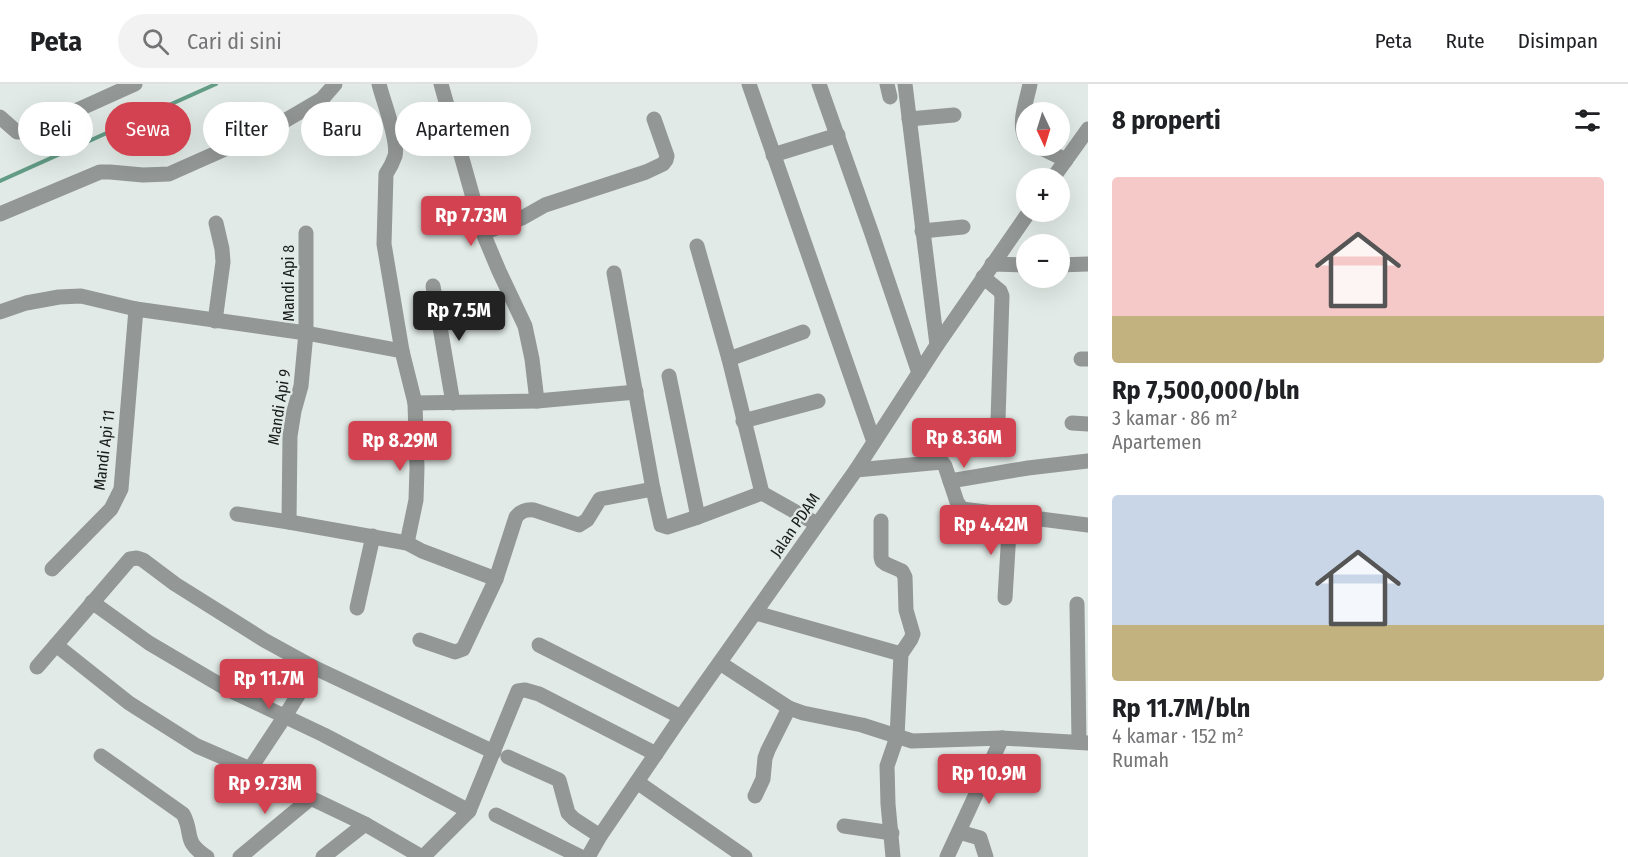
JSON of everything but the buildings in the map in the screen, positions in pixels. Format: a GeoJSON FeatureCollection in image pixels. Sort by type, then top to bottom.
{"type":"FeatureCollection","features":[{"type":"Feature","properties":{"kind":"street"},"geometry":{"type":"LineString","coordinates":[[0,117],[17,132],[26,132],[135,84]]}},
{"type":"Feature","properties":{"kind":"street"},"geometry":{"type":"LineString","coordinates":[[0,214],[100,172],[169,174],[281,123],[322,99],[335,84]]}},
{"type":"Feature","properties":{"kind":"street"},"geometry":{"type":"LineString","coordinates":[[378,84],[396,150],[392,165],[386,174],[384,244],[402,351],[415,403],[416,500],[406,543]]}},
{"type":"Feature","properties":{"kind":"street"},"geometry":{"type":"LineString","coordinates":[[441,84],[483,233],[525,326],[537,401]]}},
{"type":"Feature","properties":{"kind":"street"},"geometry":{"type":"LineString","coordinates":[[749,84],[874,442]]}},
{"type":"Feature","properties":{"kind":"street"},"geometry":{"type":"LineString","coordinates":[[819,84],[919,373]]}},
{"type":"Feature","properties":{"kind":"street"},"geometry":{"type":"LineString","coordinates":[[905,84],[937,345]]}},
{"type":"Feature","properties":{"kind":"street"},"geometry":{"type":"LineString","coordinates":[[1026,102],[1030,84]]}},
{"type":"Feature","properties":{"kind":"street"},"geometry":{"type":"LineString","coordinates":[[909,119],[954,115]]}},
{"type":"Feature","properties":{"kind":"street"},"geometry":{"type":"LineString","coordinates":[[483,233],[522,218],[545,205],[646,172],[663,164],[667,156],[654,119]]}},
{"type":"Feature","properties":{"kind":"street"},"geometry":{"type":"LineString","coordinates":[[1060,168],[1088,129]]}},
{"type":"Feature","properties":{"kind":"street"},"geometry":{"type":"LineString","coordinates":[[773,155],[838,135]]}},
{"type":"Feature","properties":{"kind":"street"},"geometry":{"type":"LineString","coordinates":[[1058,156],[1066,160]]}},
{"type":"Feature","properties":{"kind":"street","name":"Jalan PDAM"},"geometry":{"type":"LineString","coordinates":[[591,855],[600,836],[681,717],[856,470],[937,345],[1022,222]]}},
{"type":"Feature","properties":{"kind":"street"},"geometry":{"type":"LineString","coordinates":[[215,321],[223,262],[216,223]]}},
{"type":"Feature","properties":{"kind":"street"},"geometry":{"type":"LineString","coordinates":[[922,231],[963,227]]}},
{"type":"Feature","properties":{"kind":"street","name":"Mandi Api 8"},"geometry":{"type":"LineString","coordinates":[[306,233],[306,333]]}},
{"type":"Feature","properties":{"kind":"street"},"geometry":{"type":"LineString","coordinates":[[697,246],[729,359],[762,493],[817,524]]}},
{"type":"Feature","properties":{"kind":"street"},"geometry":{"type":"LineString","coordinates":[[1070,265],[1088,264]]}},
{"type":"Feature","properties":{"kind":"street"},"geometry":{"type":"LineString","coordinates":[[998,420],[1002,296],[987,271],[1016,267]]}},
{"type":"Feature","properties":{"kind":"street"},"geometry":{"type":"LineString","coordinates":[[614,273],[661,525],[667,527],[698,518],[762,493]]}},
{"type":"Feature","properties":{"kind":"street"},"geometry":{"type":"LineString","coordinates":[[433,286],[453,403]]}},
{"type":"Feature","properties":{"kind":"street"},"geometry":{"type":"LineString","coordinates":[[0,312],[26,303],[81,296],[136,309],[306,333],[402,351]]}},
{"type":"Feature","properties":{"kind":"street","name":"Mandi Api 11"},"geometry":{"type":"LineString","coordinates":[[52,569],[111,509],[120,489],[136,309]]}},
{"type":"Feature","properties":{"kind":"street"},"geometry":{"type":"LineString","coordinates":[[729,359],[803,332]]}},
{"type":"Feature","properties":{"kind":"street","name":"Mandi Api 9"},"geometry":{"type":"LineString","coordinates":[[289,522],[290,436],[301,386],[306,333]]}},
{"type":"Feature","properties":{"kind":"street"},"geometry":{"type":"LineString","coordinates":[[669,376],[698,518]]}},
{"type":"Feature","properties":{"kind":"street"},"geometry":{"type":"LineString","coordinates":[[415,403],[537,401],[636,392]]}},
{"type":"Feature","properties":{"kind":"street"},"geometry":{"type":"LineString","coordinates":[[743,421],[818,401]]}},
{"type":"Feature","properties":{"kind":"street"},"geometry":{"type":"LineString","coordinates":[[950,481],[1088,461]]}},
{"type":"Feature","properties":{"kind":"street"},"geometry":{"type":"LineString","coordinates":[[856,470],[940,462],[945,466],[957,502],[962,509],[1088,525]]}},
{"type":"Feature","properties":{"kind":"street"},"geometry":{"type":"LineString","coordinates":[[420,640],[455,652],[463,649],[496,579],[516,516],[520,512],[528,509],[534,510],[579,525],[587,520],[600,499],[653,489]]}},
{"type":"Feature","properties":{"kind":"street"},"geometry":{"type":"LineString","coordinates":[[237,514],[406,543],[496,579]]}},
{"type":"Feature","properties":{"kind":"street"},"geometry":{"type":"LineString","coordinates":[[1005,598],[1010,515]]}},
{"type":"Feature","properties":{"kind":"street"},"geometry":{"type":"LineString","coordinates":[[881,520],[880,554],[882,561],[902,571],[905,577],[906,610],[912,634],[901,654],[897,737],[887,766],[893,857]]}},
{"type":"Feature","properties":{"kind":"street"},"geometry":{"type":"LineString","coordinates":[[357,608],[373,536]]}},
{"type":"Feature","properties":{"kind":"street"},"geometry":{"type":"LineString","coordinates":[[37,667],[130,559],[144,560],[175,584],[264,640],[315,668],[559,780],[568,813],[600,836]]}},
{"type":"Feature","properties":{"kind":"street"},"geometry":{"type":"LineString","coordinates":[[92,602],[149,643],[227,689],[324,735],[469,811]]}},
{"type":"Feature","properties":{"kind":"street"},"geometry":{"type":"LineString","coordinates":[[720,663],[789,708],[802,713],[862,725],[912,741],[1002,738],[1084,742],[1077,604]]}},
{"type":"Feature","properties":{"kind":"street"},"geometry":{"type":"LineString","coordinates":[[756,613],[901,654]]}},
{"type":"Feature","properties":{"kind":"street"},"geometry":{"type":"LineString","coordinates":[[56,645],[129,703],[197,746],[365,824],[422,857],[469,811],[501,754],[518,691],[525,690],[538,694],[656,754]]}},
{"type":"Feature","properties":{"kind":"street"},"geometry":{"type":"LineString","coordinates":[[539,645],[681,717]]}},
{"type":"Feature","properties":{"kind":"street"},"geometry":{"type":"LineString","coordinates":[[250,769],[315,668]]}},
{"type":"Feature","properties":{"kind":"street"},"geometry":{"type":"LineString","coordinates":[[755,796],[763,779],[768,750],[789,708]]}},
{"type":"Feature","properties":{"kind":"street"},"geometry":{"type":"LineString","coordinates":[[947,857],[1002,738]]}},
{"type":"Feature","properties":{"kind":"street"},"geometry":{"type":"LineString","coordinates":[[100,756],[183,814],[194,847],[207,857]]}},
{"type":"Feature","properties":{"kind":"street"},"geometry":{"type":"LineString","coordinates":[[637,782],[745,857]]}},
{"type":"Feature","properties":{"kind":"street"},"geometry":{"type":"LineString","coordinates":[[240,857],[312,798]]}},
{"type":"Feature","properties":{"kind":"street"},"geometry":{"type":"LineString","coordinates":[[496,815],[591,855]]}},
{"type":"Feature","properties":{"kind":"street"},"geometry":{"type":"LineString","coordinates":[[323,857],[365,824]]}},
{"type":"Feature","properties":{"kind":"street"},"geometry":{"type":"LineString","coordinates":[[844,826],[892,833]]}},
{"type":"Feature","properties":{"kind":"street"},"geometry":{"type":"LineString","coordinates":[[959,832],[980,838],[986,857]]}},
{"type":"Feature","properties":{"kind":"waterway"},"geometry":{"type":"LineString","coordinates":[[0,181],[216,84]]}}]}
